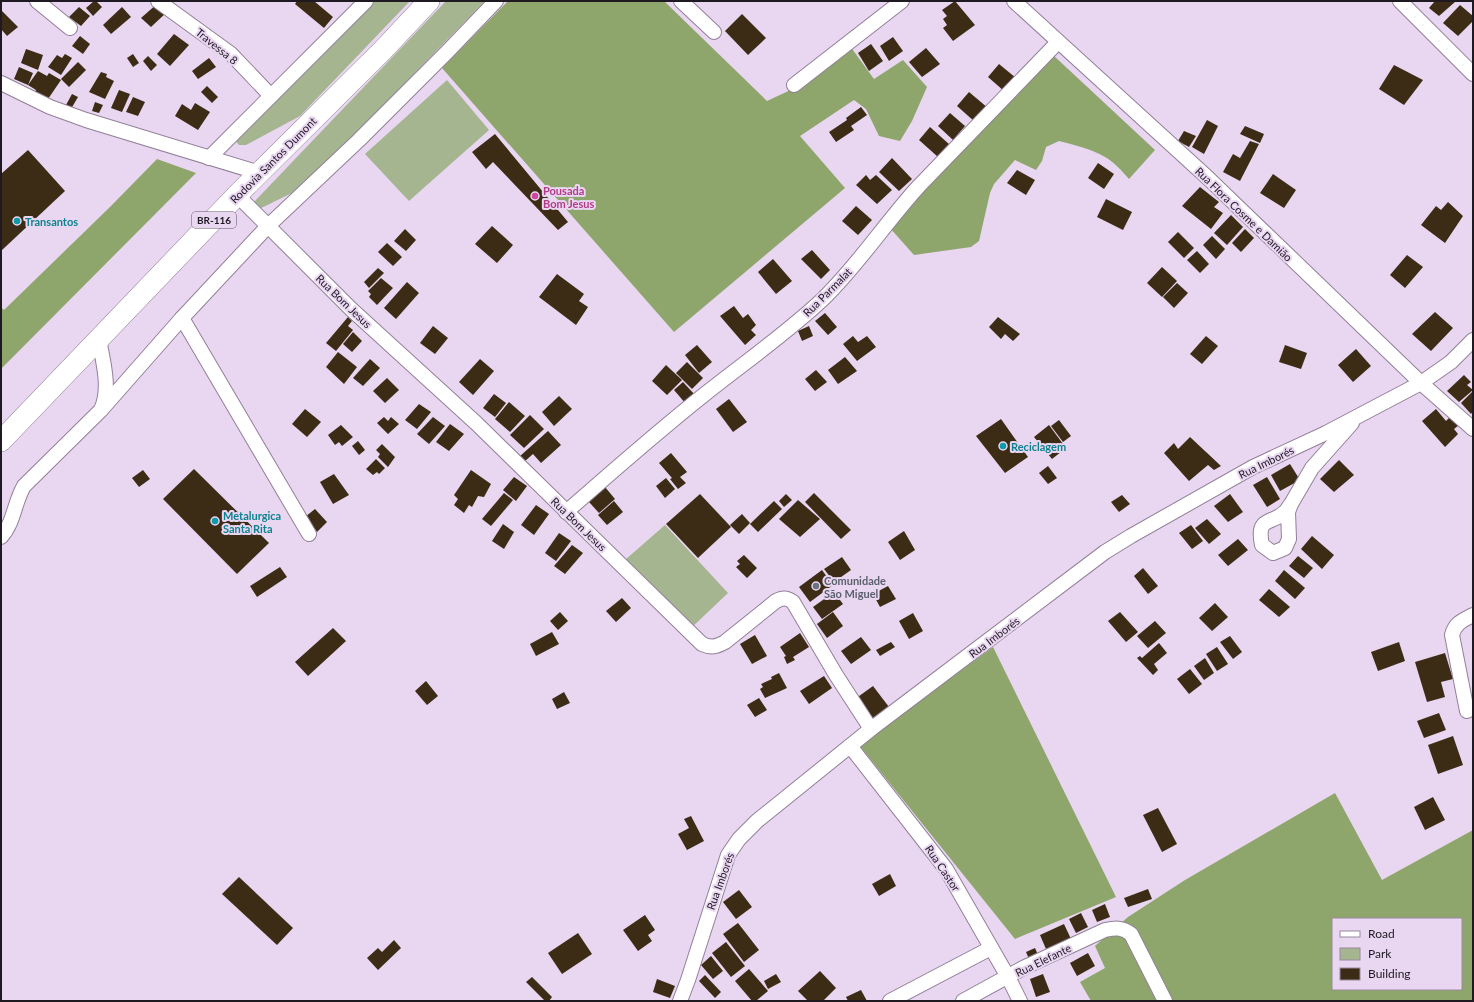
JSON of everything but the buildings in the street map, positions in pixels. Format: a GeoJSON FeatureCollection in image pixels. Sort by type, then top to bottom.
{"type":"FeatureCollection","features":[{"type":"Feature","properties":{"kind":"highway","name":"Rodovia Santos Dumont"},"geometry":{"type":"LineString","coordinates":[[1,441],[237,195],[429,1]]}},
{"type":"Feature","properties":{"kind":"street"},"geometry":{"type":"LineString","coordinates":[[37,1],[70,28]]}},
{"type":"Feature","properties":{"kind":"street","name":"Travessa 8"},"geometry":{"type":"LineString","coordinates":[[158,1],[231,54],[271,96]]}},
{"type":"Feature","properties":{"kind":"street"},"geometry":{"type":"LineString","coordinates":[[209,158],[366,1]]}},
{"type":"Feature","properties":{"kind":"street"},"geometry":{"type":"LineString","coordinates":[[1,537],[9,525],[16,502],[24,486],[101,410],[182,318],[268,226],[365,134],[496,1]]}},
{"type":"Feature","properties":{"kind":"street"},"geometry":{"type":"LineString","coordinates":[[681,1],[714,32]]}},
{"type":"Feature","properties":{"kind":"street"},"geometry":{"type":"LineString","coordinates":[[794,85],[902,1]]}},
{"type":"Feature","properties":{"kind":"street","name":"Rua Flora Cosme e Damião"},"geometry":{"type":"LineString","coordinates":[[1014,1],[1208,178],[1421,383],[1473,429]]}},
{"type":"Feature","properties":{"kind":"street"},"geometry":{"type":"LineString","coordinates":[[1400,1],[1473,74]]}},
{"type":"Feature","properties":{"kind":"street","name":"Rua Parmalat"},"geometry":{"type":"LineString","coordinates":[[566,512],[636,450],[800,319],[822,299],[846,275],[914,191],[1058,42]]}},
{"type":"Feature","properties":{"kind":"street"},"geometry":{"type":"LineString","coordinates":[[1,83],[50,107],[86,120],[260,173]]}},
{"type":"Feature","properties":{"kind":"street","name":"Rua Bom Jesus"},"geometry":{"type":"LineString","coordinates":[[237,195],[351,309],[476,423],[702,644],[707,647],[719,646],[776,601],[788,598],[792,602],[871,729]]}},
{"type":"Feature","properties":{"kind":"street"},"geometry":{"type":"LineString","coordinates":[[182,318],[309,534]]}},
{"type":"Feature","properties":{"kind":"street"},"geometry":{"type":"LineString","coordinates":[[99,339],[106,382],[104,403],[101,410]]}},
{"type":"Feature","properties":{"kind":"street","name":"Rua Imborés"},"geometry":{"type":"LineString","coordinates":[[680,1001],[728,856],[739,839],[757,821],[871,729],[1112,548],[1253,467],[1357,417],[1421,383],[1451,362],[1473,340]]}},
{"type":"Feature","properties":{"kind":"street"},"geometry":{"type":"LineString","coordinates":[[1291,504],[1312,468],[1357,417]]}},
{"type":"Feature","properties":{"kind":"street"},"geometry":{"type":"LineString","coordinates":[[1467,711],[1452,635],[1456,626],[1473,614]]}},
{"type":"Feature","properties":{"kind":"street","name":"Rua Castor"},"geometry":{"type":"LineString","coordinates":[[850,746],[946,869],[1008,977],[1020,1001]]}},
{"type":"Feature","properties":{"kind":"street","name":"Rua Elefante"},"geometry":{"type":"LineString","coordinates":[[964,1001],[1008,977],[1105,930],[1116,928],[1125,929],[1130,934],[1166,1001]]}},
{"type":"Feature","properties":{"kind":"street"},"geometry":{"type":"LineString","coordinates":[[890,1001],[991,948]]}},
{"type":"Feature","properties":{"kind":"green space"},"geometry":{"type":"Polygon","coordinates":[[[369,1],[410,1],[300,116],[246,145],[239,145],[235,140],[369,1]]]}},
{"type":"Feature","properties":{"kind":"green space"},"geometry":{"type":"Polygon","coordinates":[[[446,1],[485,1],[328,162],[292,193],[257,210],[253,203],[446,1]]]}},
{"type":"Feature","properties":{"kind":"green space"},"geometry":{"type":"Polygon","coordinates":[[[508,1],[664,1],[767,101],[797,87],[850,46],[874,79],[903,60],[927,87],[912,121],[900,141],[879,136],[866,109],[854,100],[800,136],[845,188],[674,332],[442,68],[508,1]]]}},
{"type":"Feature","properties":{"kind":"green space"},"geometry":{"type":"Polygon","coordinates":[[[1053,55],[1155,150],[1129,179],[1115,164],[1100,154],[1059,141],[1046,147],[1042,161],[1036,170],[1015,160],[994,184],[990,193],[979,241],[971,247],[914,255],[890,228],[961,148],[1053,55]]]}},
{"type":"Feature","properties":{"kind":"green space"},"geometry":{"type":"Polygon","coordinates":[[[447,80],[489,130],[409,201],[365,154],[447,80]]]}},
{"type":"Feature","properties":{"kind":"green space"},"geometry":{"type":"Polygon","coordinates":[[[157,159],[196,173],[1,369],[1,307],[4,310],[157,159]]]}},
{"type":"Feature","properties":{"kind":"green space"},"geometry":{"type":"Polygon","coordinates":[[[665,525],[728,593],[689,630],[625,560],[665,525]]]}},
{"type":"Feature","properties":{"kind":"green space"},"geometry":{"type":"Polygon","coordinates":[[[993,647],[1116,897],[1015,939],[859,745],[993,647]]]}},
{"type":"Feature","properties":{"kind":"green space"},"geometry":{"type":"Polygon","coordinates":[[[1335,793],[1382,880],[1473,830],[1473,1001],[1091,1001],[1080,982],[1105,968],[1095,946],[1128,917],[1185,880],[1335,793]]]}},
{"type":"Feature","properties":{"kind":"place","name":"Pousada Bom Jesus"},"geometry":{"type":"Point","coordinates":[535,196]}},
{"type":"Feature","properties":{"kind":"place","name":"Transantos"},"geometry":{"type":"Point","coordinates":[17,221]}},
{"type":"Feature","properties":{"kind":"place","name":"Reciclagem"},"geometry":{"type":"Point","coordinates":[1003,446]}},
{"type":"Feature","properties":{"kind":"place","name":"Metalurgica Santa Rita"},"geometry":{"type":"Point","coordinates":[215,521]}},
{"type":"Feature","properties":{"kind":"place","name":"Comunidade São Miguel"},"geometry":{"type":"Point","coordinates":[816,586]}}]}
